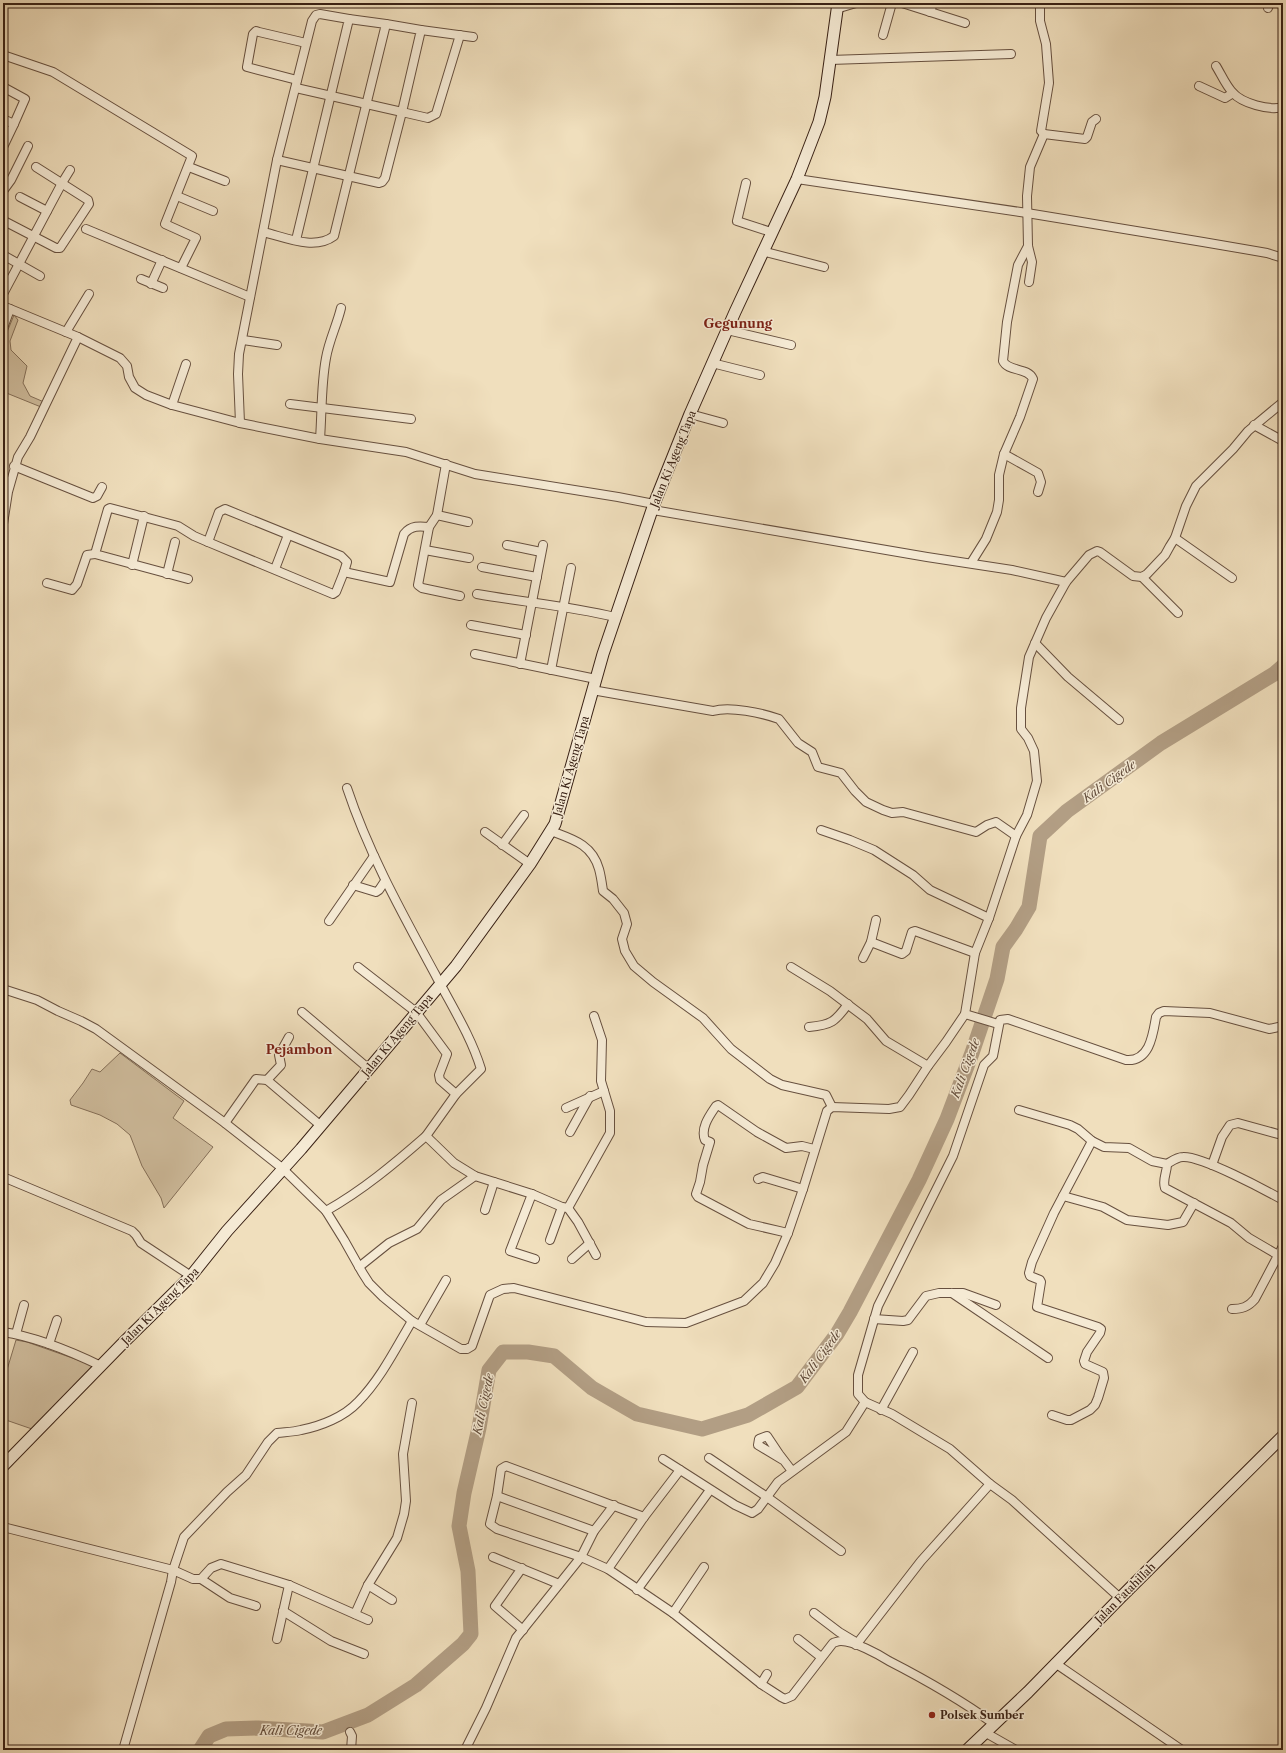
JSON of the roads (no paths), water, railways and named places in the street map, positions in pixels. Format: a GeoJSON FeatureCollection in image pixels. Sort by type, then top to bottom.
{"type":"FeatureCollection","features":[{"type":"Feature","properties":{"kind":"street"},"geometry":{"type":"LineString","coordinates":[[837,6],[856,3]]}},
{"type":"Feature","properties":{"kind":"street"},"geometry":{"type":"LineString","coordinates":[[883,35],[892,3]]}},
{"type":"Feature","properties":{"kind":"street"},"geometry":{"type":"LineString","coordinates":[[902,3],[965,23]]}},
{"type":"Feature","properties":{"kind":"street"},"geometry":{"type":"LineString","coordinates":[[930,12],[933,3]]}},
{"type":"Feature","properties":{"kind":"street","name":"Jalan Ki Ageng Tapa"},"geometry":{"type":"LineString","coordinates":[[3,1466],[192,1276],[227,1231],[369,1069],[461,959],[530,864],[555,824],[563,800],[592,690],[615,617],[654,507],[690,414],[712,363],[762,251],[797,179],[823,108],[837,6]]}},
{"type":"Feature","properties":{"kind":"street"},"geometry":{"type":"LineString","coordinates":[[1040,7],[1040,21],[1046,44],[1049,84],[1041,131],[1044,134]]}},
{"type":"Feature","properties":{"kind":"street"},"geometry":{"type":"LineString","coordinates":[[240,423],[238,374],[239,354],[278,160],[312,20],[316,15],[320,14],[473,37]]}},
{"type":"Feature","properties":{"kind":"street"},"geometry":{"type":"LineString","coordinates":[[296,240],[349,19]]}},
{"type":"Feature","properties":{"kind":"street"},"geometry":{"type":"LineString","coordinates":[[263,232],[310,243],[327,241],[334,236],[386,24]]}},
{"type":"Feature","properties":{"kind":"street"},"geometry":{"type":"LineString","coordinates":[[278,160],[379,183],[382,182],[385,178],[402,112],[421,30]]}},
{"type":"Feature","properties":{"kind":"street"},"geometry":{"type":"LineString","coordinates":[[297,80],[247,67],[253,34],[256,31],[306,43]]}},
{"type":"Feature","properties":{"kind":"street"},"geometry":{"type":"LineString","coordinates":[[296,88],[428,118],[436,114],[460,35]]}},
{"type":"Feature","properties":{"kind":"street"},"geometry":{"type":"LineString","coordinates":[[830,60],[1011,54]]}},
{"type":"Feature","properties":{"kind":"street"},"geometry":{"type":"LineString","coordinates":[[3,55],[53,72],[192,156],[165,224],[196,238],[181,268]]}},
{"type":"Feature","properties":{"kind":"street"},"geometry":{"type":"LineString","coordinates":[[1216,66],[1233,93],[1260,107],[1271,109],[1283,107]]}},
{"type":"Feature","properties":{"kind":"street"},"geometry":{"type":"LineString","coordinates":[[1199,86],[1225,98],[1233,93]]}},
{"type":"Feature","properties":{"kind":"street"},"geometry":{"type":"LineString","coordinates":[[3,87],[25,99],[3,147]]}},
{"type":"Feature","properties":{"kind":"street"},"geometry":{"type":"LineString","coordinates":[[3,118],[14,124]]}},
{"type":"Feature","properties":{"kind":"street"},"geometry":{"type":"LineString","coordinates":[[1044,134],[1085,139],[1092,122],[1096,119]]}},
{"type":"Feature","properties":{"kind":"street"},"geometry":{"type":"LineString","coordinates":[[1029,282],[1032,262],[1028,246],[1027,196],[1030,167],[1044,134]]}},
{"type":"Feature","properties":{"kind":"street"},"geometry":{"type":"LineString","coordinates":[[3,191],[11,180],[28,146]]}},
{"type":"Feature","properties":{"kind":"street"},"geometry":{"type":"LineString","coordinates":[[189,166],[225,182]]}},
{"type":"Feature","properties":{"kind":"street"},"geometry":{"type":"LineString","coordinates":[[6,222],[56,248],[60,248],[89,204],[88,200],[36,167]]}},
{"type":"Feature","properties":{"kind":"street"},"geometry":{"type":"LineString","coordinates":[[3,294],[70,170]]}},
{"type":"Feature","properties":{"kind":"street"},"geometry":{"type":"LineString","coordinates":[[797,179],[1027,213],[1267,253],[1283,258]]}},
{"type":"Feature","properties":{"kind":"street"},"geometry":{"type":"LineString","coordinates":[[746,183],[737,221],[771,232]]}},
{"type":"Feature","properties":{"kind":"street"},"geometry":{"type":"LineString","coordinates":[[20,196],[47,211]]}},
{"type":"Feature","properties":{"kind":"street"},"geometry":{"type":"LineString","coordinates":[[177,196],[213,211]]}},
{"type":"Feature","properties":{"kind":"street"},"geometry":{"type":"LineString","coordinates":[[86,229],[250,297]]}},
{"type":"Feature","properties":{"kind":"street"},"geometry":{"type":"LineString","coordinates":[[971,563],[986,539],[997,512],[999,500],[999,475],[1004,454],[1020,417],[1033,379],[1030,374],[1006,366],[1003,361],[1007,322],[1018,265],[1028,246]]}},
{"type":"Feature","properties":{"kind":"street"},"geometry":{"type":"LineString","coordinates":[[762,251],[824,267]]}},
{"type":"Feature","properties":{"kind":"street"},"geometry":{"type":"LineString","coordinates":[[3,256],[40,276]]}},
{"type":"Feature","properties":{"kind":"street"},"geometry":{"type":"LineString","coordinates":[[151,284],[162,260]]}},
{"type":"Feature","properties":{"kind":"street"},"geometry":{"type":"LineString","coordinates":[[141,279],[163,288]]}},
{"type":"Feature","properties":{"kind":"street"},"geometry":{"type":"LineString","coordinates":[[66,332],[89,294]]}},
{"type":"Feature","properties":{"kind":"street"},"geometry":{"type":"LineString","coordinates":[[3,328],[7,308],[78,337],[125,362],[129,369],[129,377],[135,388],[146,395],[172,404],[240,423],[320,439],[406,452],[475,474],[618,496],[654,507],[927,557],[1012,570],[1066,582]]}},
{"type":"Feature","properties":{"kind":"street"},"geometry":{"type":"LineString","coordinates":[[320,439],[322,380],[330,340],[337,325],[341,308]]}},
{"type":"Feature","properties":{"kind":"street"},"geometry":{"type":"LineString","coordinates":[[727,330],[790,345]]}},
{"type":"Feature","properties":{"kind":"street"},"geometry":{"type":"LineString","coordinates":[[3,522],[14,466],[23,447],[30,437],[78,337]]}},
{"type":"Feature","properties":{"kind":"street"},"geometry":{"type":"LineString","coordinates":[[243,340],[277,345]]}},
{"type":"Feature","properties":{"kind":"street"},"geometry":{"type":"LineString","coordinates":[[712,363],[760,375]]}},
{"type":"Feature","properties":{"kind":"street"},"geometry":{"type":"LineString","coordinates":[[172,404],[186,364]]}},
{"type":"Feature","properties":{"kind":"street"},"geometry":{"type":"LineString","coordinates":[[1142,577],[1165,555],[1175,538],[1186,506],[1196,486],[1233,450],[1254,426],[1283,402]]}},
{"type":"Feature","properties":{"kind":"street"},"geometry":{"type":"LineString","coordinates":[[290,404],[412,419]]}},
{"type":"Feature","properties":{"kind":"street"},"geometry":{"type":"LineString","coordinates":[[690,414],[722,423]]}},
{"type":"Feature","properties":{"kind":"street"},"geometry":{"type":"LineString","coordinates":[[1254,426],[1283,441]]}},
{"type":"Feature","properties":{"kind":"street"},"geometry":{"type":"LineString","coordinates":[[1004,454],[1038,473],[1041,482],[1038,492]]}},
{"type":"Feature","properties":{"kind":"street"},"geometry":{"type":"LineString","coordinates":[[446,464],[437,515],[429,527],[419,587],[460,596]]}},
{"type":"Feature","properties":{"kind":"street"},"geometry":{"type":"LineString","coordinates":[[14,466],[93,498],[97,496],[102,487]]}},
{"type":"Feature","properties":{"kind":"street"},"geometry":{"type":"LineString","coordinates":[[95,554],[108,509],[110,508],[178,526],[194,536],[208,542],[274,569],[333,594],[336,592],[344,572],[346,562],[341,556],[225,509],[222,509],[219,512],[208,542]]}},
{"type":"Feature","properties":{"kind":"street"},"geometry":{"type":"LineString","coordinates":[[437,515],[468,522]]}},
{"type":"Feature","properties":{"kind":"street"},"geometry":{"type":"LineString","coordinates":[[132,565],[144,516]]}},
{"type":"Feature","properties":{"kind":"street"},"geometry":{"type":"LineString","coordinates":[[344,572],[390,582],[404,534],[416,526],[429,527]]}},
{"type":"Feature","properties":{"kind":"street"},"geometry":{"type":"LineString","coordinates":[[274,569],[288,535]]}},
{"type":"Feature","properties":{"kind":"street"},"geometry":{"type":"LineString","coordinates":[[1175,538],[1232,578]]}},
{"type":"Feature","properties":{"kind":"street"},"geometry":{"type":"LineString","coordinates":[[167,574],[175,542]]}},
{"type":"Feature","properties":{"kind":"street"},"geometry":{"type":"LineString","coordinates":[[507,544],[542,549],[520,664]]}},
{"type":"Feature","properties":{"kind":"street"},"geometry":{"type":"LineString","coordinates":[[426,550],[469,558]]}},
{"type":"Feature","properties":{"kind":"street"},"geometry":{"type":"LineString","coordinates":[[3,989],[28,996],[82,1021],[131,1054],[225,1123],[282,1168],[326,1211],[369,1283],[378,1292],[412,1321],[461,1349],[468,1349],[472,1346],[490,1295],[503,1289],[514,1288],[646,1322],[686,1323],[744,1301],[763,1283],[775,1263],[788,1233],[827,1111],[832,1107],[889,1109],[900,1107],[910,1095],[928,1066],[967,1014],[975,953],[989,918],[1016,836],[1027,815],[1037,780],[1034,752],[1028,738],[1021,729],[1021,708],[1024,680],[1029,656],[1046,618],[1066,582],[1089,556],[1097,551],[1128,574],[1142,577],[1178,613]]}},
{"type":"Feature","properties":{"kind":"street"},"geometry":{"type":"LineString","coordinates":[[47,583],[72,590],[77,584],[87,555],[95,554],[188,579]]}},
{"type":"Feature","properties":{"kind":"street"},"geometry":{"type":"LineString","coordinates":[[482,567],[537,577]]}},
{"type":"Feature","properties":{"kind":"street"},"geometry":{"type":"LineString","coordinates":[[551,670],[571,568]]}},
{"type":"Feature","properties":{"kind":"street"},"geometry":{"type":"LineString","coordinates":[[477,594],[531,604],[564,606],[615,617]]}},
{"type":"Feature","properties":{"kind":"street"},"geometry":{"type":"LineString","coordinates":[[471,625],[526,634]]}},
{"type":"Feature","properties":{"kind":"street"},"geometry":{"type":"LineString","coordinates":[[1035,643],[1068,677],[1119,720]]}},
{"type":"Feature","properties":{"kind":"street"},"geometry":{"type":"LineString","coordinates":[[475,654],[596,679]]}},
{"type":"Feature","properties":{"kind":"street"},"geometry":{"type":"LineString","coordinates":[[592,690],[713,711],[738,711],[779,718],[798,742],[812,752],[818,767],[842,774],[860,797],[872,806],[890,813],[903,812],[976,832],[987,825],[996,822],[1016,836]]}},
{"type":"Feature","properties":{"kind":"street"},"geometry":{"type":"LineString","coordinates":[[326,1211],[353,1195],[387,1170],[426,1136],[456,1094],[481,1069],[464,1027],[385,881],[364,835],[347,788]]}},
{"type":"Feature","properties":{"kind":"street"},"geometry":{"type":"LineString","coordinates":[[502,845],[524,815]]}},
{"type":"Feature","properties":{"kind":"street"},"geometry":{"type":"LineString","coordinates":[[821,830],[874,850],[913,875],[930,890],[989,918]]}},
{"type":"Feature","properties":{"kind":"street"},"geometry":{"type":"LineString","coordinates":[[550,831],[584,844],[594,856],[600,870],[603,891],[614,898],[624,913],[627,924],[622,939],[625,951],[634,966],[653,982],[703,1018],[731,1049],[756,1069],[782,1085],[826,1095],[832,1107]]}},
{"type":"Feature","properties":{"kind":"street"},"geometry":{"type":"LineString","coordinates":[[485,832],[530,864]]}},
{"type":"Feature","properties":{"kind":"street"},"geometry":{"type":"LineString","coordinates":[[329,921],[374,856]]}},
{"type":"Feature","properties":{"kind":"street"},"geometry":{"type":"LineString","coordinates":[[353,885],[376,892],[385,881]]}},
{"type":"Feature","properties":{"kind":"street"},"geometry":{"type":"LineString","coordinates":[[863,958],[871,942],[876,920]]}},
{"type":"Feature","properties":{"kind":"street"},"geometry":{"type":"LineString","coordinates":[[871,942],[902,954],[906,951],[912,932],[915,931],[975,953]]}},
{"type":"Feature","properties":{"kind":"street"},"geometry":{"type":"LineString","coordinates":[[358,967],[416,1012],[447,1054],[438,1075],[440,1080],[456,1094]]}},
{"type":"Feature","properties":{"kind":"street"},"geometry":{"type":"LineString","coordinates":[[791,967],[848,1004],[867,1019],[886,1041],[928,1066]]}},
{"type":"Feature","properties":{"kind":"street"},"geometry":{"type":"LineString","coordinates":[[809,1027],[826,1026],[840,1016],[848,1004]]}},
{"type":"Feature","properties":{"kind":"street"},"geometry":{"type":"LineString","coordinates":[[967,1014],[995,1022],[1008,1019],[1126,1060],[1135,1060],[1140,1057],[1150,1045],[1156,1016],[1164,1011],[1210,1013],[1269,1029],[1283,1026]]}},
{"type":"Feature","properties":{"kind":"street"},"geometry":{"type":"LineString","coordinates":[[302,1012],[369,1069]]}},
{"type":"Feature","properties":{"kind":"street"},"geometry":{"type":"LineString","coordinates":[[550,1240],[565,1208],[610,1133],[610,1111],[600,1073],[602,1040],[594,1016]]}},
{"type":"Feature","properties":{"kind":"street"},"geometry":{"type":"LineString","coordinates":[[995,1022],[993,1056],[984,1065],[953,1156],[878,1306],[858,1375],[858,1394],[864,1402],[908,1423],[950,1450],[990,1484],[1012,1500],[1120,1598]]}},
{"type":"Feature","properties":{"kind":"street"},"geometry":{"type":"LineString","coordinates":[[267,1080],[281,1065],[279,1055],[289,1037]]}},
{"type":"Feature","properties":{"kind":"street"},"geometry":{"type":"LineString","coordinates":[[225,1123],[256,1079],[267,1080],[320,1125]]}},
{"type":"Feature","properties":{"kind":"street"},"geometry":{"type":"LineString","coordinates":[[566,1108],[604,1091]]}},
{"type":"Feature","properties":{"kind":"street"},"geometry":{"type":"LineString","coordinates":[[570,1132],[590,1096]]}},
{"type":"Feature","properties":{"kind":"street"},"geometry":{"type":"LineString","coordinates":[[788,1233],[749,1224],[698,1197],[696,1194],[710,1142],[705,1140],[705,1126],[712,1112],[718,1105],[757,1132],[786,1148],[802,1146],[814,1149]]}},
{"type":"Feature","properties":{"kind":"street"},"geometry":{"type":"LineString","coordinates":[[1019,1110],[1070,1125],[1078,1129],[1092,1141],[1104,1147],[1129,1148],[1152,1161],[1167,1164],[1175,1159],[1184,1157],[1212,1165],[1283,1200]]}},
{"type":"Feature","properties":{"kind":"street"},"geometry":{"type":"LineString","coordinates":[[1212,1165],[1222,1137],[1230,1126],[1238,1123],[1278,1134]]}},
{"type":"Feature","properties":{"kind":"street"},"geometry":{"type":"LineString","coordinates":[[426,1136],[454,1163],[475,1176],[532,1194],[565,1208],[590,1243],[596,1255]]}},
{"type":"Feature","properties":{"kind":"street"},"geometry":{"type":"LineString","coordinates":[[1052,1415],[1071,1420],[1090,1410],[1096,1402],[1105,1375],[1103,1372],[1085,1364],[1084,1361],[1087,1352],[1100,1333],[1100,1329],[1054,1314],[1036,1306],[1041,1282],[1040,1280],[1030,1276],[1029,1272],[1054,1213],[1092,1141]]}},
{"type":"Feature","properties":{"kind":"street"},"geometry":{"type":"LineString","coordinates":[[1167,1164],[1164,1183],[1165,1188],[1231,1223],[1249,1238],[1278,1255]]}},
{"type":"Feature","properties":{"kind":"street"},"geometry":{"type":"LineString","coordinates":[[359,1267],[389,1243],[417,1229],[441,1200],[475,1176]]}},
{"type":"Feature","properties":{"kind":"street"},"geometry":{"type":"LineString","coordinates":[[758,1179],[763,1177],[803,1189]]}},
{"type":"Feature","properties":{"kind":"street"},"geometry":{"type":"LineString","coordinates":[[3,1178],[132,1231],[141,1243],[192,1276]]}},
{"type":"Feature","properties":{"kind":"street"},"geometry":{"type":"LineString","coordinates":[[485,1210],[494,1182]]}},
{"type":"Feature","properties":{"kind":"street"},"geometry":{"type":"LineString","coordinates":[[532,1194],[510,1252],[535,1260]]}},
{"type":"Feature","properties":{"kind":"street"},"geometry":{"type":"LineString","coordinates":[[1064,1196],[1103,1207],[1128,1220],[1168,1225],[1183,1222],[1194,1203]]}},
{"type":"Feature","properties":{"kind":"street"},"geometry":{"type":"LineString","coordinates":[[572,1259],[590,1243]]}},
{"type":"Feature","properties":{"kind":"street"},"geometry":{"type":"LineString","coordinates":[[1232,1309],[1241,1309],[1250,1305],[1255,1299],[1283,1246]]}},
{"type":"Feature","properties":{"kind":"street"},"geometry":{"type":"LineString","coordinates":[[420,1326],[446,1280]]}},
{"type":"Feature","properties":{"kind":"street"},"geometry":{"type":"LineString","coordinates":[[874,1319],[908,1320],[926,1296],[951,1292],[963,1293],[996,1305]]}},
{"type":"Feature","properties":{"kind":"street"},"geometry":{"type":"LineString","coordinates":[[951,1292],[1048,1358]]}},
{"type":"Feature","properties":{"kind":"street"},"geometry":{"type":"LineString","coordinates":[[16,1334],[24,1305]]}},
{"type":"Feature","properties":{"kind":"street"},"geometry":{"type":"LineString","coordinates":[[49,1344],[57,1320]]}},
{"type":"Feature","properties":{"kind":"street"},"geometry":{"type":"LineString","coordinates":[[123,1750],[171,1582],[173,1570],[184,1537],[246,1475],[273,1436],[277,1433],[312,1428],[337,1417],[358,1403],[378,1377],[412,1321]]}},
{"type":"Feature","properties":{"kind":"street"},"geometry":{"type":"LineString","coordinates":[[3,1332],[16,1334],[49,1344],[79,1355],[101,1366]]}},
{"type":"Feature","properties":{"kind":"street"},"geometry":{"type":"LineString","coordinates":[[881,1410],[913,1352]]}},
{"type":"Feature","properties":{"kind":"street"},"geometry":{"type":"LineString","coordinates":[[663,1459],[710,1490],[749,1513],[755,1512],[778,1482],[792,1470],[846,1432],[864,1402]]}},
{"type":"Feature","properties":{"kind":"street"},"geometry":{"type":"LineString","coordinates":[[355,1614],[368,1585],[397,1538],[404,1514],[406,1502],[404,1454],[412,1403]]}},
{"type":"Feature","properties":{"kind":"street","name":"Jalan Fatahillah"},"geometry":{"type":"LineString","coordinates":[[966,1750],[986,1733],[1028,1692],[1055,1663],[1283,1436]]}},
{"type":"Feature","properties":{"kind":"street"},"geometry":{"type":"LineString","coordinates":[[709,1458],[767,1497],[841,1551]]}},
{"type":"Feature","properties":{"kind":"street"},"geometry":{"type":"LineString","coordinates":[[783,1460],[792,1470]]}},
{"type":"Feature","properties":{"kind":"street"},"geometry":{"type":"LineString","coordinates":[[644,1517],[506,1466],[501,1469],[497,1496],[490,1521],[491,1526],[497,1529],[581,1557],[608,1569],[673,1613],[761,1684],[781,1697],[789,1698],[792,1696],[833,1643],[840,1641],[857,1644]]}},
{"type":"Feature","properties":{"kind":"street"},"geometry":{"type":"LineString","coordinates":[[608,1569],[644,1517],[680,1470]]}},
{"type":"Feature","properties":{"kind":"street"},"geometry":{"type":"LineString","coordinates":[[857,1644],[921,1561],[990,1484]]}},
{"type":"Feature","properties":{"kind":"street"},"geometry":{"type":"LineString","coordinates":[[637,1590],[710,1490]]}},
{"type":"Feature","properties":{"kind":"street"},"geometry":{"type":"LineString","coordinates":[[497,1496],[594,1531]]}},
{"type":"Feature","properties":{"kind":"street"},"geometry":{"type":"LineString","coordinates":[[465,1750],[486,1708],[516,1638],[581,1557],[594,1531],[614,1505]]}},
{"type":"Feature","properties":{"kind":"street"},"geometry":{"type":"LineString","coordinates":[[3,1527],[173,1570],[193,1579],[201,1579],[230,1598],[256,1606]]}},
{"type":"Feature","properties":{"kind":"street"},"geometry":{"type":"LineString","coordinates":[[492,1557],[560,1584]]}},
{"type":"Feature","properties":{"kind":"street"},"geometry":{"type":"LineString","coordinates":[[201,1579],[211,1568],[221,1564],[289,1585],[368,1620]]}},
{"type":"Feature","properties":{"kind":"street"},"geometry":{"type":"LineString","coordinates":[[673,1613],[704,1567]]}},
{"type":"Feature","properties":{"kind":"street"},"geometry":{"type":"LineString","coordinates":[[522,1568],[494,1606],[522,1630]]}},
{"type":"Feature","properties":{"kind":"street"},"geometry":{"type":"LineString","coordinates":[[276,1639],[289,1585]]}},
{"type":"Feature","properties":{"kind":"street"},"geometry":{"type":"LineString","coordinates":[[368,1585],[392,1600]]}},
{"type":"Feature","properties":{"kind":"street"},"geometry":{"type":"LineString","coordinates":[[283,1611],[332,1641],[364,1654]]}},
{"type":"Feature","properties":{"kind":"street"},"geometry":{"type":"LineString","coordinates":[[814,1613],[857,1644],[934,1684],[964,1702],[994,1724]]}},
{"type":"Feature","properties":{"kind":"street"},"geometry":{"type":"LineString","coordinates":[[798,1639],[822,1657]]}},
{"type":"Feature","properties":{"kind":"street"},"geometry":{"type":"LineString","coordinates":[[1055,1663],[1182,1750]]}},
{"type":"Feature","properties":{"kind":"street"},"geometry":{"type":"LineString","coordinates":[[761,1684],[766,1674]]}},
{"type":"Feature","properties":{"kind":"street"},"geometry":{"type":"LineString","coordinates":[[350,1732],[352,1736],[351,1750]]}},
{"type":"Feature","properties":{"kind":"street"},"geometry":{"type":"LineString","coordinates":[[986,1733],[1016,1750]]}},
{"type":"Feature","properties":{"kind":"waterway","name":"Kali Cigede"},"geometry":{"type":"LineString","coordinates":[[200,1750],[209,1736],[226,1729],[258,1728],[323,1732],[368,1715],[416,1685],[463,1644],[471,1634],[468,1571],[459,1526],[464,1493],[479,1428],[489,1370],[503,1352],[528,1352],[554,1356],[592,1388],[637,1414],[702,1429],[748,1415],[797,1387],[837,1334],[850,1312],[919,1180],[947,1119],[972,1053],[997,979],[1003,947],[1029,907],[1040,836],[1067,811],[1161,743],[1274,674],[1283,666]]}},
{"type":"Feature","properties":{"kind":"place","name":"Polsek Sumber"},"geometry":{"type":"Point","coordinates":[932,1715]}},
{"type":"Feature","properties":{"kind":"district","name":"Gegunung"},"geometry":{"type":"Point","coordinates":[738,323]}},
{"type":"Feature","properties":{"kind":"district","name":"Pejambon"},"geometry":{"type":"Point","coordinates":[299,1049]}}]}
